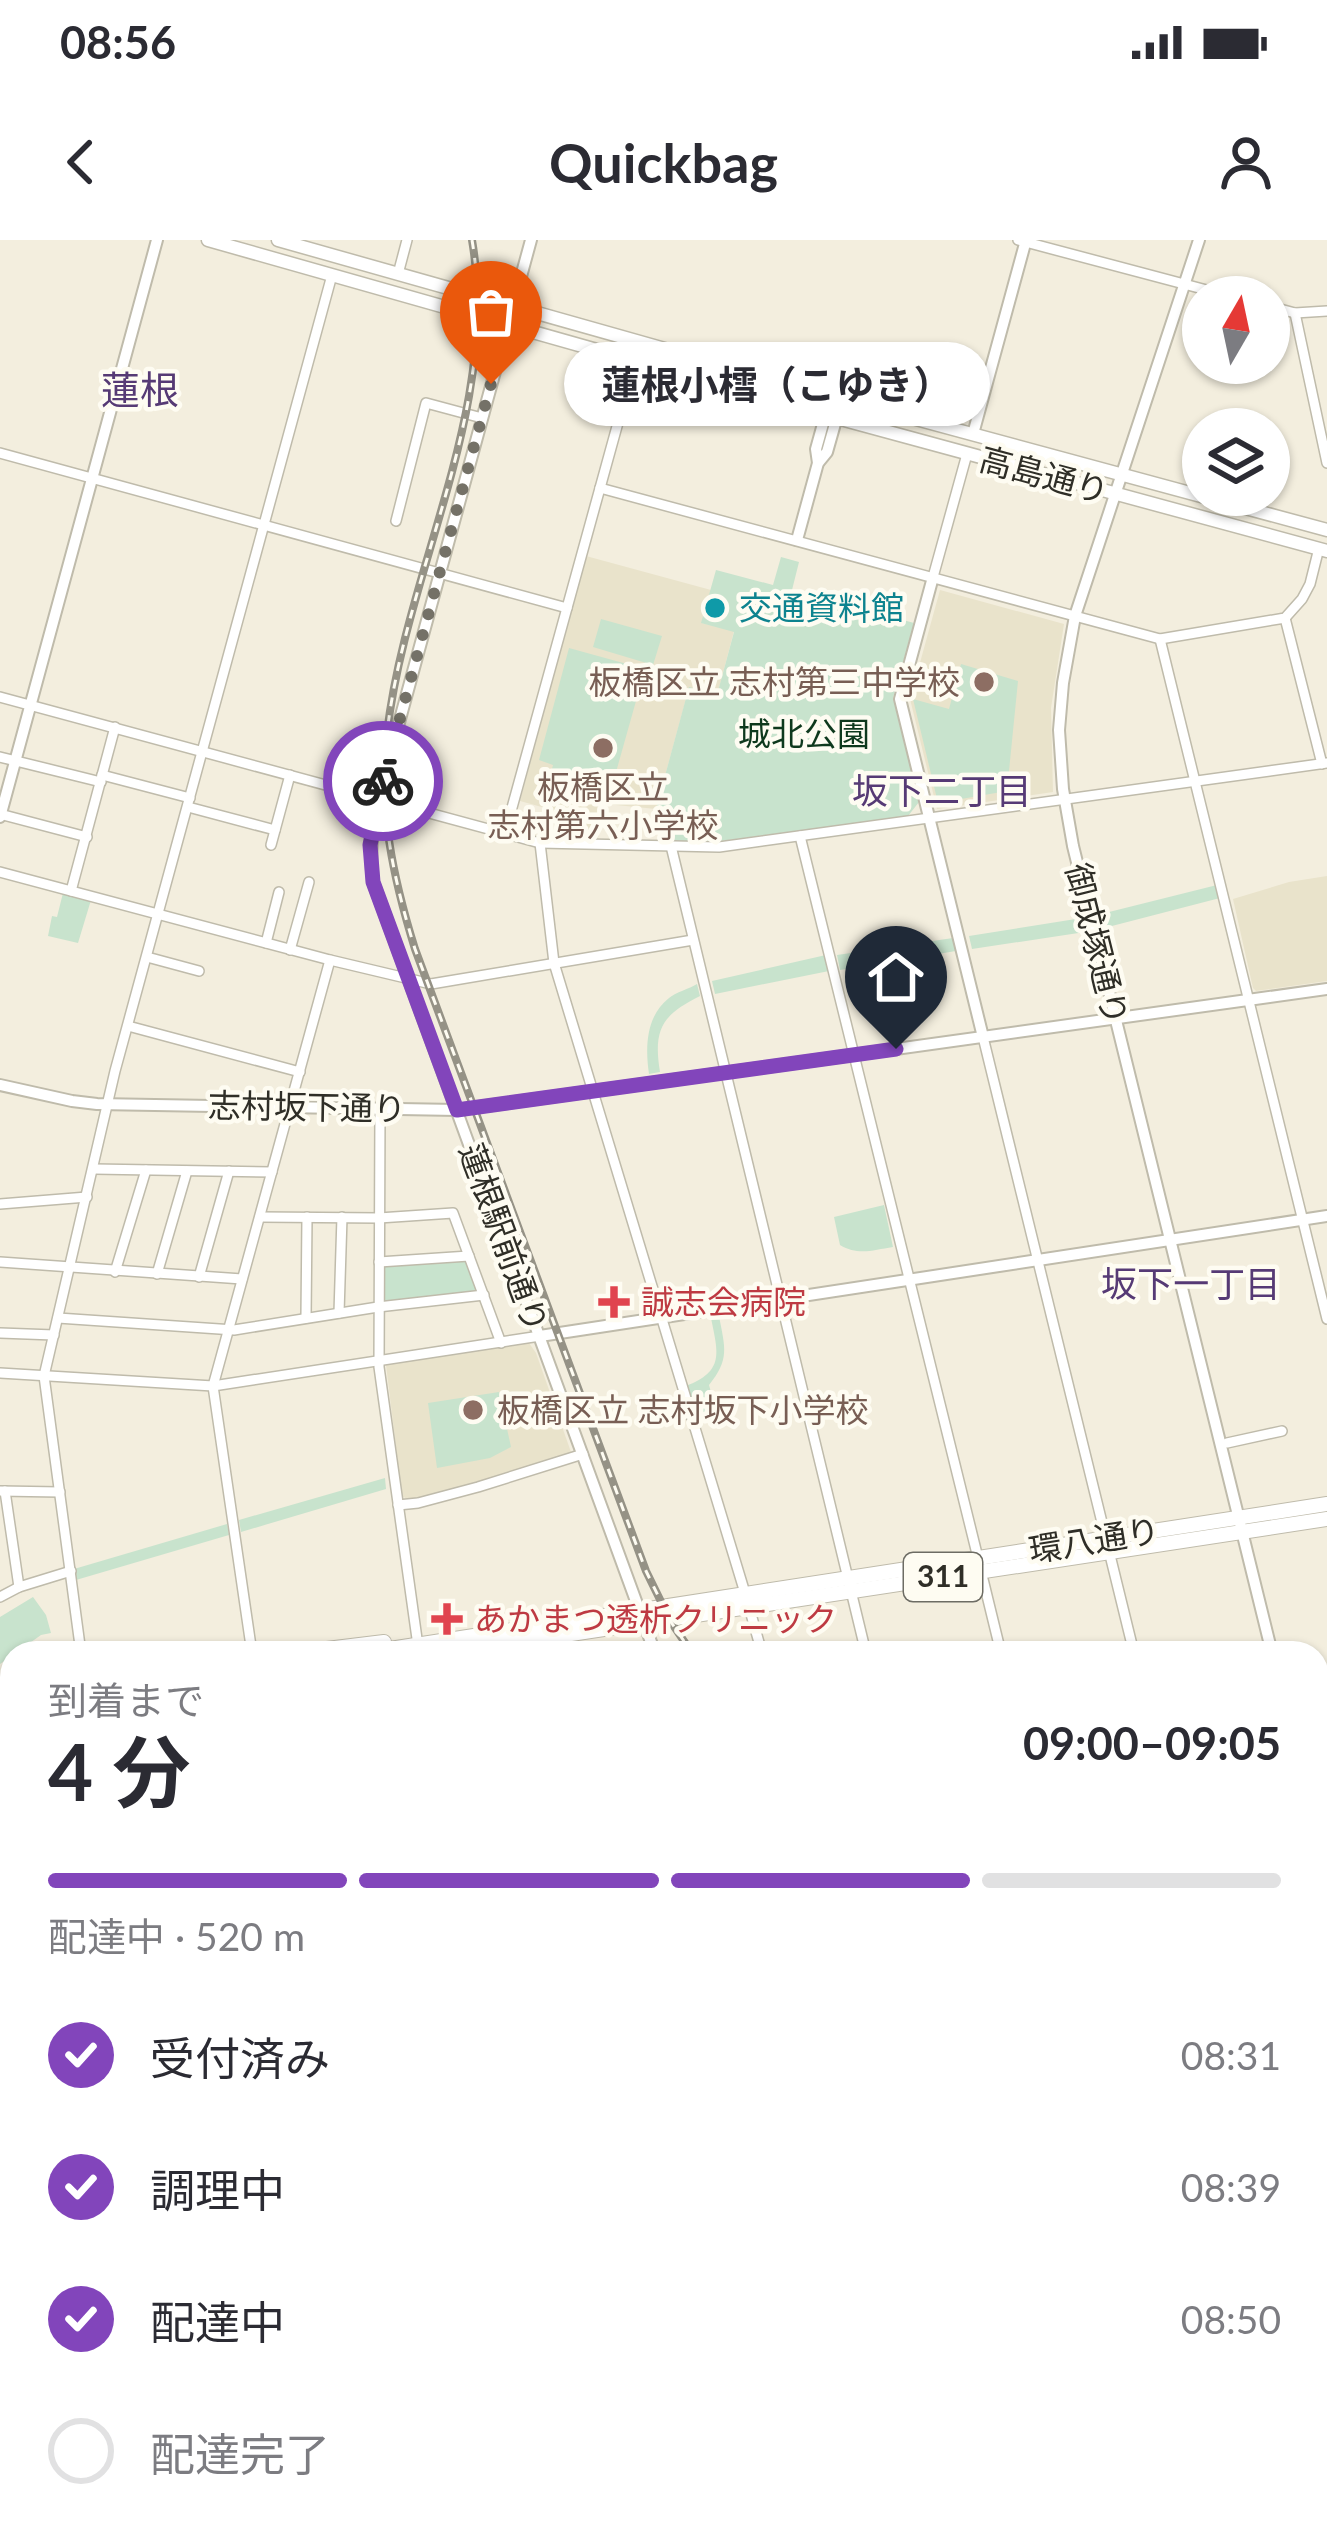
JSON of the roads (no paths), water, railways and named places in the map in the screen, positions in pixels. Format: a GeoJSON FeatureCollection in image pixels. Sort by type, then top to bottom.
{"type":"FeatureCollection","features":[{"type":"Feature","properties":{"kind":"main road","name":"高島通り"},"geometry":{"type":"LineString","coordinates":[[208,240],[831,417],[1323,549]]}},
{"type":"Feature","properties":{"kind":"main road","name":"高島通り"},"geometry":{"type":"LineString","coordinates":[[278,240],[339,251],[398,274],[512,307],[1120,475],[1326,526]]}},
{"type":"Feature","properties":{"kind":"main road","name":"環八通り"},"geometry":{"type":"LineString","coordinates":[[1240,1525],[1327,1504]]}},
{"type":"Feature","properties":{"kind":"main road","name":"環八通り"},"geometry":{"type":"LineString","coordinates":[[475,1641],[1107,1544],[1240,1525],[1327,1519]]}},
{"type":"Feature","properties":{"kind":"main road","name":"環八通り"},"geometry":{"type":"LineString","coordinates":[[557,1641],[642,1617]]}},
{"type":"Feature","properties":{"kind":"street"},"geometry":{"type":"LineString","coordinates":[[87,837],[0,815],[157,240]]}},
{"type":"Feature","properties":{"kind":"street"},"geometry":{"type":"LineString","coordinates":[[398,274],[407,240]]}},
{"type":"Feature","properties":{"kind":"street","name":"蓮根駅前通り"},"geometry":{"type":"LineString","coordinates":[[531,240],[378,799],[370,845],[373,882],[651,1641]]}},
{"type":"Feature","properties":{"kind":"street","name":"御成塚通り"},"geometry":{"type":"LineString","coordinates":[[1187,276],[1199,240]]}},
{"type":"Feature","properties":{"kind":"street"},"geometry":{"type":"LineString","coordinates":[[973,434],[1023,241],[1182,283]]}},
{"type":"Feature","properties":{"kind":"street"},"geometry":{"type":"LineString","coordinates":[[80,1641],[44,1376],[128,1025],[332,275]]}},
{"type":"Feature","properties":{"kind":"street","name":"御成塚通り"},"geometry":{"type":"LineString","coordinates":[[1182,290],[1075,616],[1060,707],[1059,753],[1064,799],[1115,1018],[1218,1420],[1268,1641]]}},
{"type":"Feature","properties":{"kind":"street"},"geometry":{"type":"LineString","coordinates":[[1290,312],[1327,311]]}},
{"type":"Feature","properties":{"kind":"street"},"geometry":{"type":"LineString","coordinates":[[1295,313],[1327,463]]}},
{"type":"Feature","properties":{"kind":"street"},"geometry":{"type":"LineString","coordinates":[[505,833],[635,361]]}},
{"type":"Feature","properties":{"kind":"street"},"geometry":{"type":"LineString","coordinates":[[796,540],[818,463],[827,452],[837,397]]}},
{"type":"Feature","properties":{"kind":"street"},"geometry":{"type":"LineString","coordinates":[[396,521],[426,403],[482,418]]}},
{"type":"Feature","properties":{"kind":"street"},"geometry":{"type":"LineString","coordinates":[[0,453],[567,608]]}},
{"type":"Feature","properties":{"kind":"street"},"geometry":{"type":"LineString","coordinates":[[967,454],[900,699],[1132,1641]]}},
{"type":"Feature","properties":{"kind":"street"},"geometry":{"type":"LineString","coordinates":[[600,488],[1160,639],[1285,618],[1302,599],[1323,549]]}},
{"type":"Feature","properties":{"kind":"street"},"geometry":{"type":"LineString","coordinates":[[0,697],[540,843],[719,847],[1324,763],[1285,618]]}},
{"type":"Feature","properties":{"kind":"street"},"geometry":{"type":"LineString","coordinates":[[1160,639],[1327,1319]]}},
{"type":"Feature","properties":{"kind":"street"},"geometry":{"type":"LineString","coordinates":[[71,891],[115,727]]}},
{"type":"Feature","properties":{"kind":"street"},"geometry":{"type":"LineString","coordinates":[[0,757],[101,778],[275,830]]}},
{"type":"Feature","properties":{"kind":"street"},"geometry":{"type":"LineString","coordinates":[[272,845],[290,775]]}},
{"type":"Feature","properties":{"kind":"street"},"geometry":{"type":"LineString","coordinates":[[800,836],[998,1641]]}},
{"type":"Feature","properties":{"kind":"street"},"geometry":{"type":"LineString","coordinates":[[540,843],[554,963],[759,1641]]}},
{"type":"Feature","properties":{"kind":"street"},"geometry":{"type":"LineString","coordinates":[[671,846],[863,1641]]}},
{"type":"Feature","properties":{"kind":"street"},"geometry":{"type":"LineString","coordinates":[[0,872],[431,983],[693,940]]}},
{"type":"Feature","properties":{"kind":"street"},"geometry":{"type":"LineString","coordinates":[[290,950],[309,883]]}},
{"type":"Feature","properties":{"kind":"street"},"geometry":{"type":"LineString","coordinates":[[266,943],[279,892]]}},
{"type":"Feature","properties":{"kind":"street"},"geometry":{"type":"LineString","coordinates":[[148,957],[199,971]]}},
{"type":"Feature","properties":{"kind":"street"},"geometry":{"type":"LineString","coordinates":[[250,1641],[213,1386],[330,960]]}},
{"type":"Feature","properties":{"kind":"street","name":"志村坂下通り"},"geometry":{"type":"LineString","coordinates":[[0,1085],[108,1104],[457,1110],[1327,989]]}},
{"type":"Feature","properties":{"kind":"street"},"geometry":{"type":"LineString","coordinates":[[128,1025],[300,1072]]}},
{"type":"Feature","properties":{"kind":"street"},"geometry":{"type":"LineString","coordinates":[[380,1109],[379,1361],[418,1641]]}},
{"type":"Feature","properties":{"kind":"street"},"geometry":{"type":"LineString","coordinates":[[94,1168],[272,1172]]}},
{"type":"Feature","properties":{"kind":"street"},"geometry":{"type":"LineString","coordinates":[[115,1271],[146,1170]]}},
{"type":"Feature","properties":{"kind":"street"},"geometry":{"type":"LineString","coordinates":[[158,1274],[187,1171]]}},
{"type":"Feature","properties":{"kind":"street"},"geometry":{"type":"LineString","coordinates":[[199,1276],[229,1171]]}},
{"type":"Feature","properties":{"kind":"street"},"geometry":{"type":"LineString","coordinates":[[0,1204],[87,1198]]}},
{"type":"Feature","properties":{"kind":"street"},"geometry":{"type":"LineString","coordinates":[[260,1217],[453,1214],[501,1342]]}},
{"type":"Feature","properties":{"kind":"street"},"geometry":{"type":"LineString","coordinates":[[306,1318],[307,1216]]}},
{"type":"Feature","properties":{"kind":"street"},"geometry":{"type":"LineString","coordinates":[[0,1373],[213,1386],[1327,1216]]}},
{"type":"Feature","properties":{"kind":"street"},"geometry":{"type":"LineString","coordinates":[[339,1313],[341,1217]]}},
{"type":"Feature","properties":{"kind":"street"},"geometry":{"type":"LineString","coordinates":[[379,1262],[470,1256]]}},
{"type":"Feature","properties":{"kind":"street"},"geometry":{"type":"LineString","coordinates":[[0,1262],[242,1280]]}},
{"type":"Feature","properties":{"kind":"street"},"geometry":{"type":"LineString","coordinates":[[58,1318],[234,1330],[484,1295]]}},
{"type":"Feature","properties":{"kind":"street"},"geometry":{"type":"LineString","coordinates":[[0,1333],[54,1335]]}},
{"type":"Feature","properties":{"kind":"street"},"geometry":{"type":"LineString","coordinates":[[1227,1443],[1282,1431]]}},
{"type":"Feature","properties":{"kind":"street"},"geometry":{"type":"LineString","coordinates":[[398,1505],[478,1487],[583,1454]]}},
{"type":"Feature","properties":{"kind":"street"},"geometry":{"type":"LineString","coordinates":[[19,1587],[3,1491],[60,1492]]}},
{"type":"Feature","properties":{"kind":"street"},"geometry":{"type":"LineString","coordinates":[[0,1550],[13,1547]]}},
{"type":"Feature","properties":{"kind":"street"},"geometry":{"type":"LineString","coordinates":[[0,1597],[71,1570]]}},
{"type":"Feature","properties":{"kind":"railway"},"geometry":{"type":"LineString","coordinates":[[472,240],[477,303],[474,366],[448,488],[397,671],[385,761],[389,842],[415,949],[646,1571],[684,1641]]}},
{"type":"Feature","properties":{"kind":"place","name":"蓮根小樰（こゆき）"},"geometry":{"type":"Point","coordinates":[491,384]}},
{"type":"Feature","properties":{"kind":"place","name":"交通資料館"},"geometry":{"type":"Point","coordinates":[715,608]}},
{"type":"Feature","properties":{"kind":"place","name":"板橋区立 志村第三中学校"},"geometry":{"type":"Point","coordinates":[984,682]}},
{"type":"Feature","properties":{"kind":"place","name":"板橋区立 志村第六小学校"},"geometry":{"type":"Point","coordinates":[603,748]}},
{"type":"Feature","properties":{"kind":"place","name":"誠志会病院"},"geometry":{"type":"Point","coordinates":[614,1302]}},
{"type":"Feature","properties":{"kind":"place","name":"板橋区立 志村坂下小学校"},"geometry":{"type":"Point","coordinates":[473,1410]}},
{"type":"Feature","properties":{"kind":"place","name":"あかまつ透析クリニック"},"geometry":{"type":"Point","coordinates":[447,1619]}},
{"type":"Feature","properties":{"kind":"district","name":"蓮根"},"geometry":{"type":"Point","coordinates":[140,390]}},
{"type":"Feature","properties":{"kind":"district","name":"坂下二丁目"},"geometry":{"type":"Point","coordinates":[942,791]}},
{"type":"Feature","properties":{"kind":"district","name":"坂下一丁目"},"geometry":{"type":"Point","coordinates":[1191,1284]}},
{"type":"Feature","properties":{"kind":"park label","name":"城北公園"},"geometry":{"type":"Point","coordinates":[804,734]}}]}
